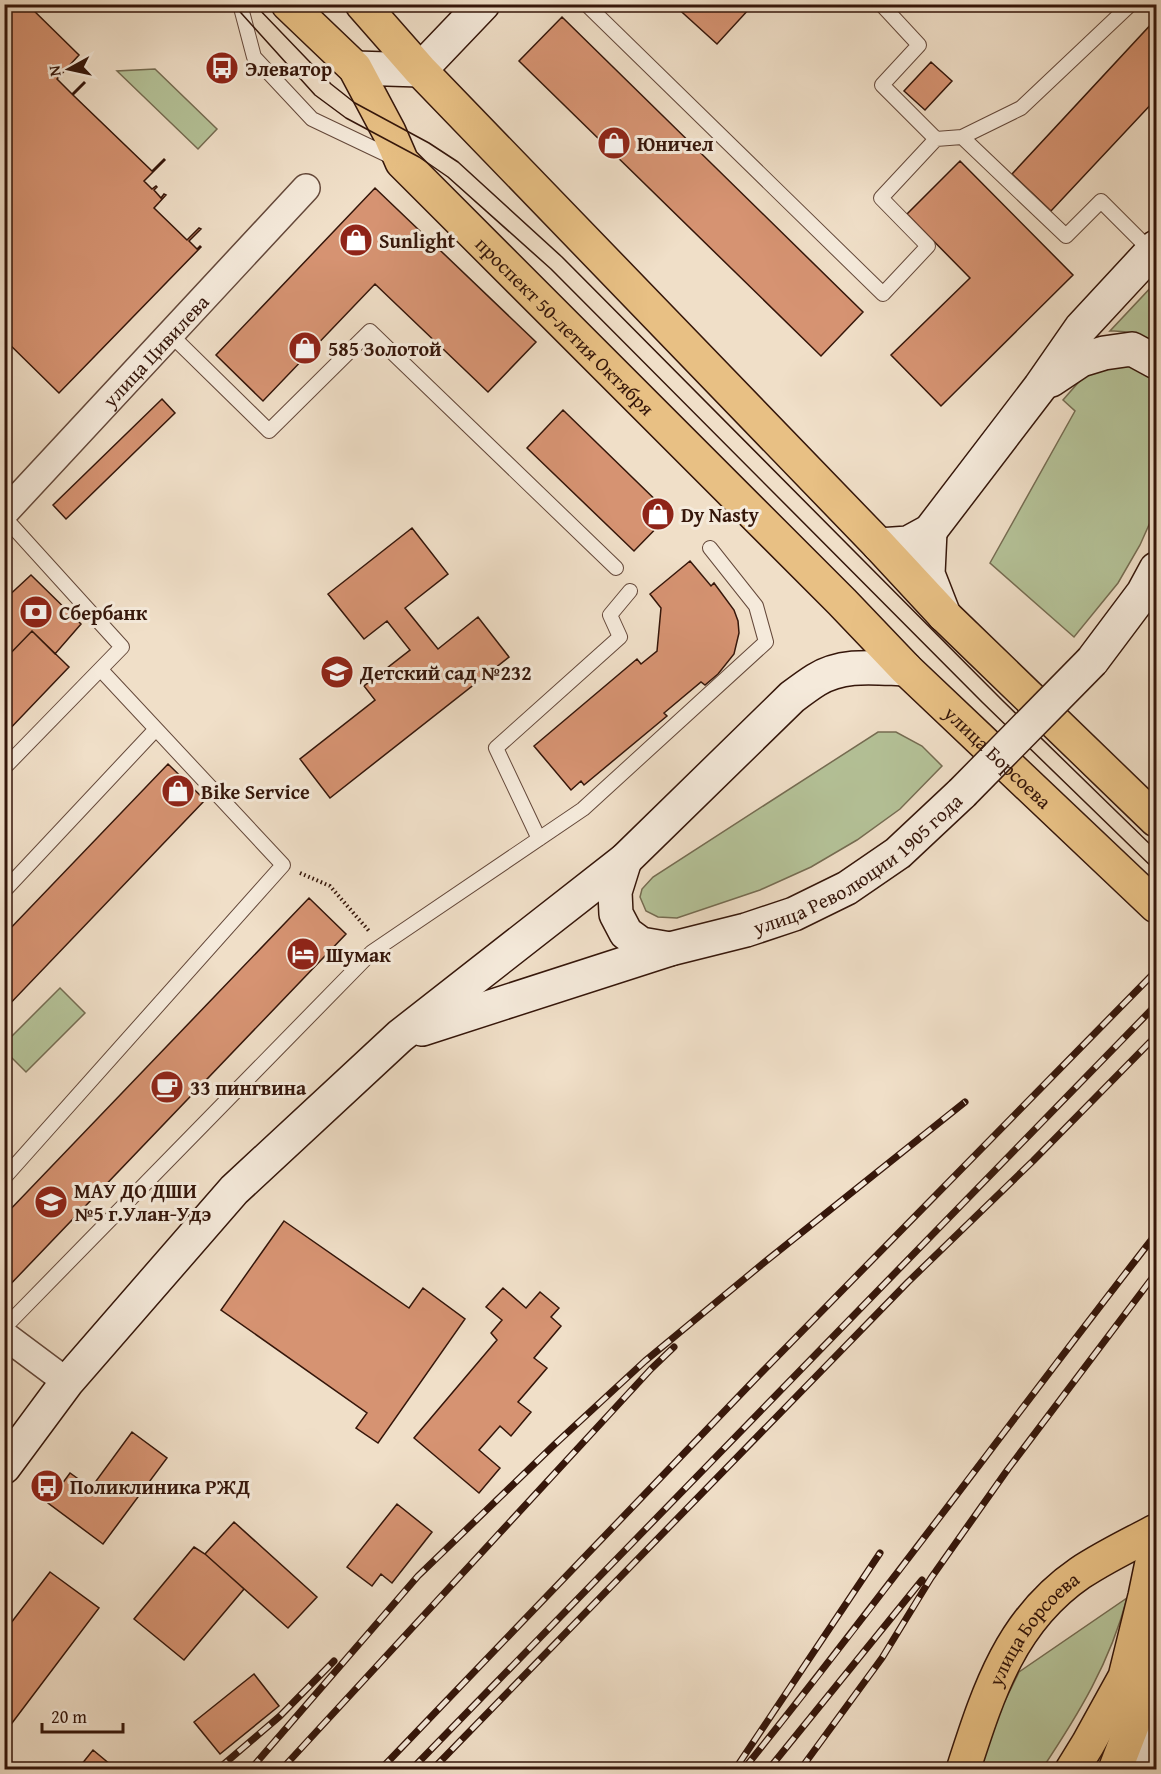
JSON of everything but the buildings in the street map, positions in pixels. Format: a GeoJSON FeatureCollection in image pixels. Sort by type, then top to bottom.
{"type":"FeatureCollection","features":[{"type":"Feature","properties":{"kind":"main road","name":"проспект 50-летия Октября"},"geometry":{"type":"LineString","coordinates":[[288,4],[355,68],[402,162],[842,602]]}},
{"type":"Feature","properties":{"kind":"main road"},"geometry":{"type":"LineString","coordinates":[[362,4],[420,70],[944,615],[1156,820]]}},
{"type":"Feature","properties":{"kind":"main road"},"geometry":{"type":"LineString","coordinates":[[355,68],[420,70],[483,4]]}},
{"type":"Feature","properties":{"kind":"main road"},"geometry":{"type":"LineString","coordinates":[[879,545],[908,543],[930,531],[1040,387],[1081,328],[1154,249]]}},
{"type":"Feature","properties":{"kind":"main road"},"geometry":{"type":"LineString","coordinates":[[1040,387],[1081,360],[1104,353],[1132,349],[1156,362]]}},
{"type":"Feature","properties":{"kind":"main road"},"geometry":{"type":"LineString","coordinates":[[930,531],[928,574],[944,615]]}},
{"type":"Feature","properties":{"kind":"main road","name":"улица Революции 1905 года"},"geometry":{"type":"LineString","coordinates":[[400,1036],[670,950],[746,930],[794,914],[847,888],[898,853],[962,793],[1092,661],[1143,593],[1156,569]]}},
{"type":"Feature","properties":{"kind":"main road","name":"улица Борсоева"},"geometry":{"type":"LineString","coordinates":[[842,602],[906,669],[1156,906]]}},
{"type":"Feature","properties":{"kind":"main road","name":"улица Революции 1905 года"},"geometry":{"type":"LineString","coordinates":[[4,1467],[67,1382],[234,1190],[400,1036],[625,860],[792,697],[816,679],[836,671],[863,667],[906,669]]}},
{"type":"Feature","properties":{"kind":"main road","name":"улица Революции 1905 года"},"geometry":{"type":"LineString","coordinates":[[625,860],[615,892],[616,914],[626,933],[641,944],[670,950]]}},
{"type":"Feature","properties":{"kind":"main road","name":"улица Борсоева"},"geometry":{"type":"LineString","coordinates":[[963,1770],[982,1711],[1000,1668],[1023,1627],[1047,1600],[1079,1574],[1156,1531]]}},
{"type":"Feature","properties":{"kind":"main road"},"geometry":{"type":"LineString","coordinates":[[1072,1770],[1089,1744],[1125,1677],[1156,1543]]}},
{"type":"Feature","properties":{"kind":"main road"},"geometry":{"type":"LineString","coordinates":[[1114,1770],[1147,1687],[1156,1650]]}},
{"type":"Feature","properties":{"kind":"main road"},"geometry":{"type":"LineString","coordinates":[[1126,1770],[1156,1734]]}},
{"type":"Feature","properties":{"kind":"street","name":"улица Цивилева"},"geometry":{"type":"LineString","coordinates":[[4,515],[306,188]]}},
{"type":"Feature","properties":{"kind":"street"},"geometry":{"type":"LineString","coordinates":[[4,1335],[67,1382]]}},
{"type":"Feature","properties":{"kind":"lane"},"geometry":{"type":"LineString","coordinates":[[240,4],[254,57],[312,119],[402,162]]}},
{"type":"Feature","properties":{"kind":"lane"},"geometry":{"type":"LineString","coordinates":[[586,4],[883,294],[928,246],[881,198],[936,140],[962,137],[1022,108],[1131,4]]}},
{"type":"Feature","properties":{"kind":"lane"},"geometry":{"type":"LineString","coordinates":[[881,4],[919,45],[882,85],[936,140]]}},
{"type":"Feature","properties":{"kind":"lane"},"geometry":{"type":"LineString","coordinates":[[962,137],[1066,236],[1101,201],[1154,249]]}},
{"type":"Feature","properties":{"kind":"lane"},"geometry":{"type":"LineString","coordinates":[[170,334],[269,430],[370,331],[616,568]]}},
{"type":"Feature","properties":{"kind":"lane"},"geometry":{"type":"LineString","coordinates":[[4,515],[122,647],[4,768]]}},
{"type":"Feature","properties":{"kind":"lane"},"geometry":{"type":"LineString","coordinates":[[4,1328],[372,952],[583,809],[766,642],[756,606],[710,548]]}},
{"type":"Feature","properties":{"kind":"lane"},"geometry":{"type":"LineString","coordinates":[[539,839],[496,748],[620,637],[610,615],[630,591]]}},
{"type":"Feature","properties":{"kind":"lane"},"geometry":{"type":"LineString","coordinates":[[4,1178],[283,865],[100,670]]}},
{"type":"Feature","properties":{"kind":"lane"},"geometry":{"type":"LineString","coordinates":[[4,891],[156,729]]}},
{"type":"Feature","properties":{"kind":"path"},"geometry":{"type":"LineString","coordinates":[[283,865],[330,886],[382,946]]}},
{"type":"Feature","properties":{"kind":"green space"},"geometry":{"type":"Polygon","coordinates":[[[155,69],[217,129],[198,149],[117,71],[155,69]]]}},
{"type":"Feature","properties":{"kind":"green space"},"geometry":{"type":"Polygon","coordinates":[[[1156,282],[1156,342],[1123,331],[1110,331],[1156,282]]]}},
{"type":"Feature","properties":{"kind":"green space"},"geometry":{"type":"Polygon","coordinates":[[[1128,363],[1149,372],[1156,380],[1156,509],[1140,545],[1118,583],[1074,637],[990,563],[1075,411],[1063,400],[1084,376],[1128,363]]]}},
{"type":"Feature","properties":{"kind":"green space"},"geometry":{"type":"Polygon","coordinates":[[[878,732],[896,732],[922,746],[942,766],[900,809],[857,840],[811,867],[760,890],[677,918],[658,917],[646,911],[640,897],[642,889],[653,877],[878,732]]]}},
{"type":"Feature","properties":{"kind":"green space"},"geometry":{"type":"Polygon","coordinates":[[[60,988],[85,1013],[26,1072],[5,1051],[5,1043],[60,988]]]}},
{"type":"Feature","properties":{"kind":"green space"},"geometry":{"type":"Polygon","coordinates":[[[1127,1598],[1112,1645],[1092,1688],[1042,1769],[980,1770],[1001,1709],[1019,1672],[1127,1598]]]}},
{"type":"Feature","properties":{"kind":"tram line"},"geometry":{"type":"LineString","coordinates":[[233,4],[315,95],[346,118],[419,157],[448,177],[551,269],[982,702],[1156,871]]}},
{"type":"Feature","properties":{"kind":"tram line"},"geometry":{"type":"LineString","coordinates":[[254,4],[331,84],[355,103],[429,143],[458,162],[562,257],[1002,700],[1156,850]]}},
{"type":"Feature","properties":{"kind":"railway"},"geometry":{"type":"LineString","coordinates":[[380,1770],[763,1371],[1156,971]]}},
{"type":"Feature","properties":{"kind":"railway"},"geometry":{"type":"LineString","coordinates":[[411,1770],[1156,1005]]}},
{"type":"Feature","properties":{"kind":"railway"},"geometry":{"type":"LineString","coordinates":[[432,1770],[908,1282],[1033,1161],[1156,1036]]}},
{"type":"Feature","properties":{"kind":"railway"},"geometry":{"type":"LineString","coordinates":[[250,1770],[418,1576],[554,1445],[645,1361],[965,1102]]}},
{"type":"Feature","properties":{"kind":"railway"},"geometry":{"type":"LineString","coordinates":[[743,1770],[848,1637],[1156,1234]]}},
{"type":"Feature","properties":{"kind":"railway"},"geometry":{"type":"LineString","coordinates":[[800,1770],[882,1658],[931,1578],[1008,1469],[1156,1273]]}},
{"type":"Feature","properties":{"kind":"railway"},"geometry":{"type":"LineString","coordinates":[[281,1770],[651,1369],[674,1347]]}},
{"type":"Feature","properties":{"kind":"railway"},"geometry":{"type":"LineString","coordinates":[[738,1765],[880,1553]]}},
{"type":"Feature","properties":{"kind":"railway"},"geometry":{"type":"LineString","coordinates":[[768,1770],[922,1580]]}},
{"type":"Feature","properties":{"kind":"railway"},"geometry":{"type":"LineString","coordinates":[[217,1770],[280,1716],[334,1661]]}},
{"type":"Feature","properties":{"kind":"place","name":"Элеватор"},"geometry":{"type":"Point","coordinates":[222,68]}},
{"type":"Feature","properties":{"kind":"place","name":"Юничел"},"geometry":{"type":"Point","coordinates":[614,143]}},
{"type":"Feature","properties":{"kind":"place","name":"Sunlight"},"geometry":{"type":"Point","coordinates":[356,240]}},
{"type":"Feature","properties":{"kind":"place","name":"585 Золотой"},"geometry":{"type":"Point","coordinates":[305,348]}},
{"type":"Feature","properties":{"kind":"place","name":"Dy Nasty"},"geometry":{"type":"Point","coordinates":[658,514]}},
{"type":"Feature","properties":{"kind":"place","name":"Сбербанк"},"geometry":{"type":"Point","coordinates":[36,612]}},
{"type":"Feature","properties":{"kind":"place","name":"Детский сад №232"},"geometry":{"type":"Point","coordinates":[337,672]}},
{"type":"Feature","properties":{"kind":"place","name":"Bike Service"},"geometry":{"type":"Point","coordinates":[178,791]}},
{"type":"Feature","properties":{"kind":"place","name":"Шумак"},"geometry":{"type":"Point","coordinates":[303,954]}},
{"type":"Feature","properties":{"kind":"place","name":"33 пингвина"},"geometry":{"type":"Point","coordinates":[167,1087]}},
{"type":"Feature","properties":{"kind":"place","name":"МАУ ДО ДШИ №5 г.Улан-Удэ"},"geometry":{"type":"Point","coordinates":[51,1202]}},
{"type":"Feature","properties":{"kind":"place","name":"Поликлиника РЖД"},"geometry":{"type":"Point","coordinates":[47,1486]}}]}
